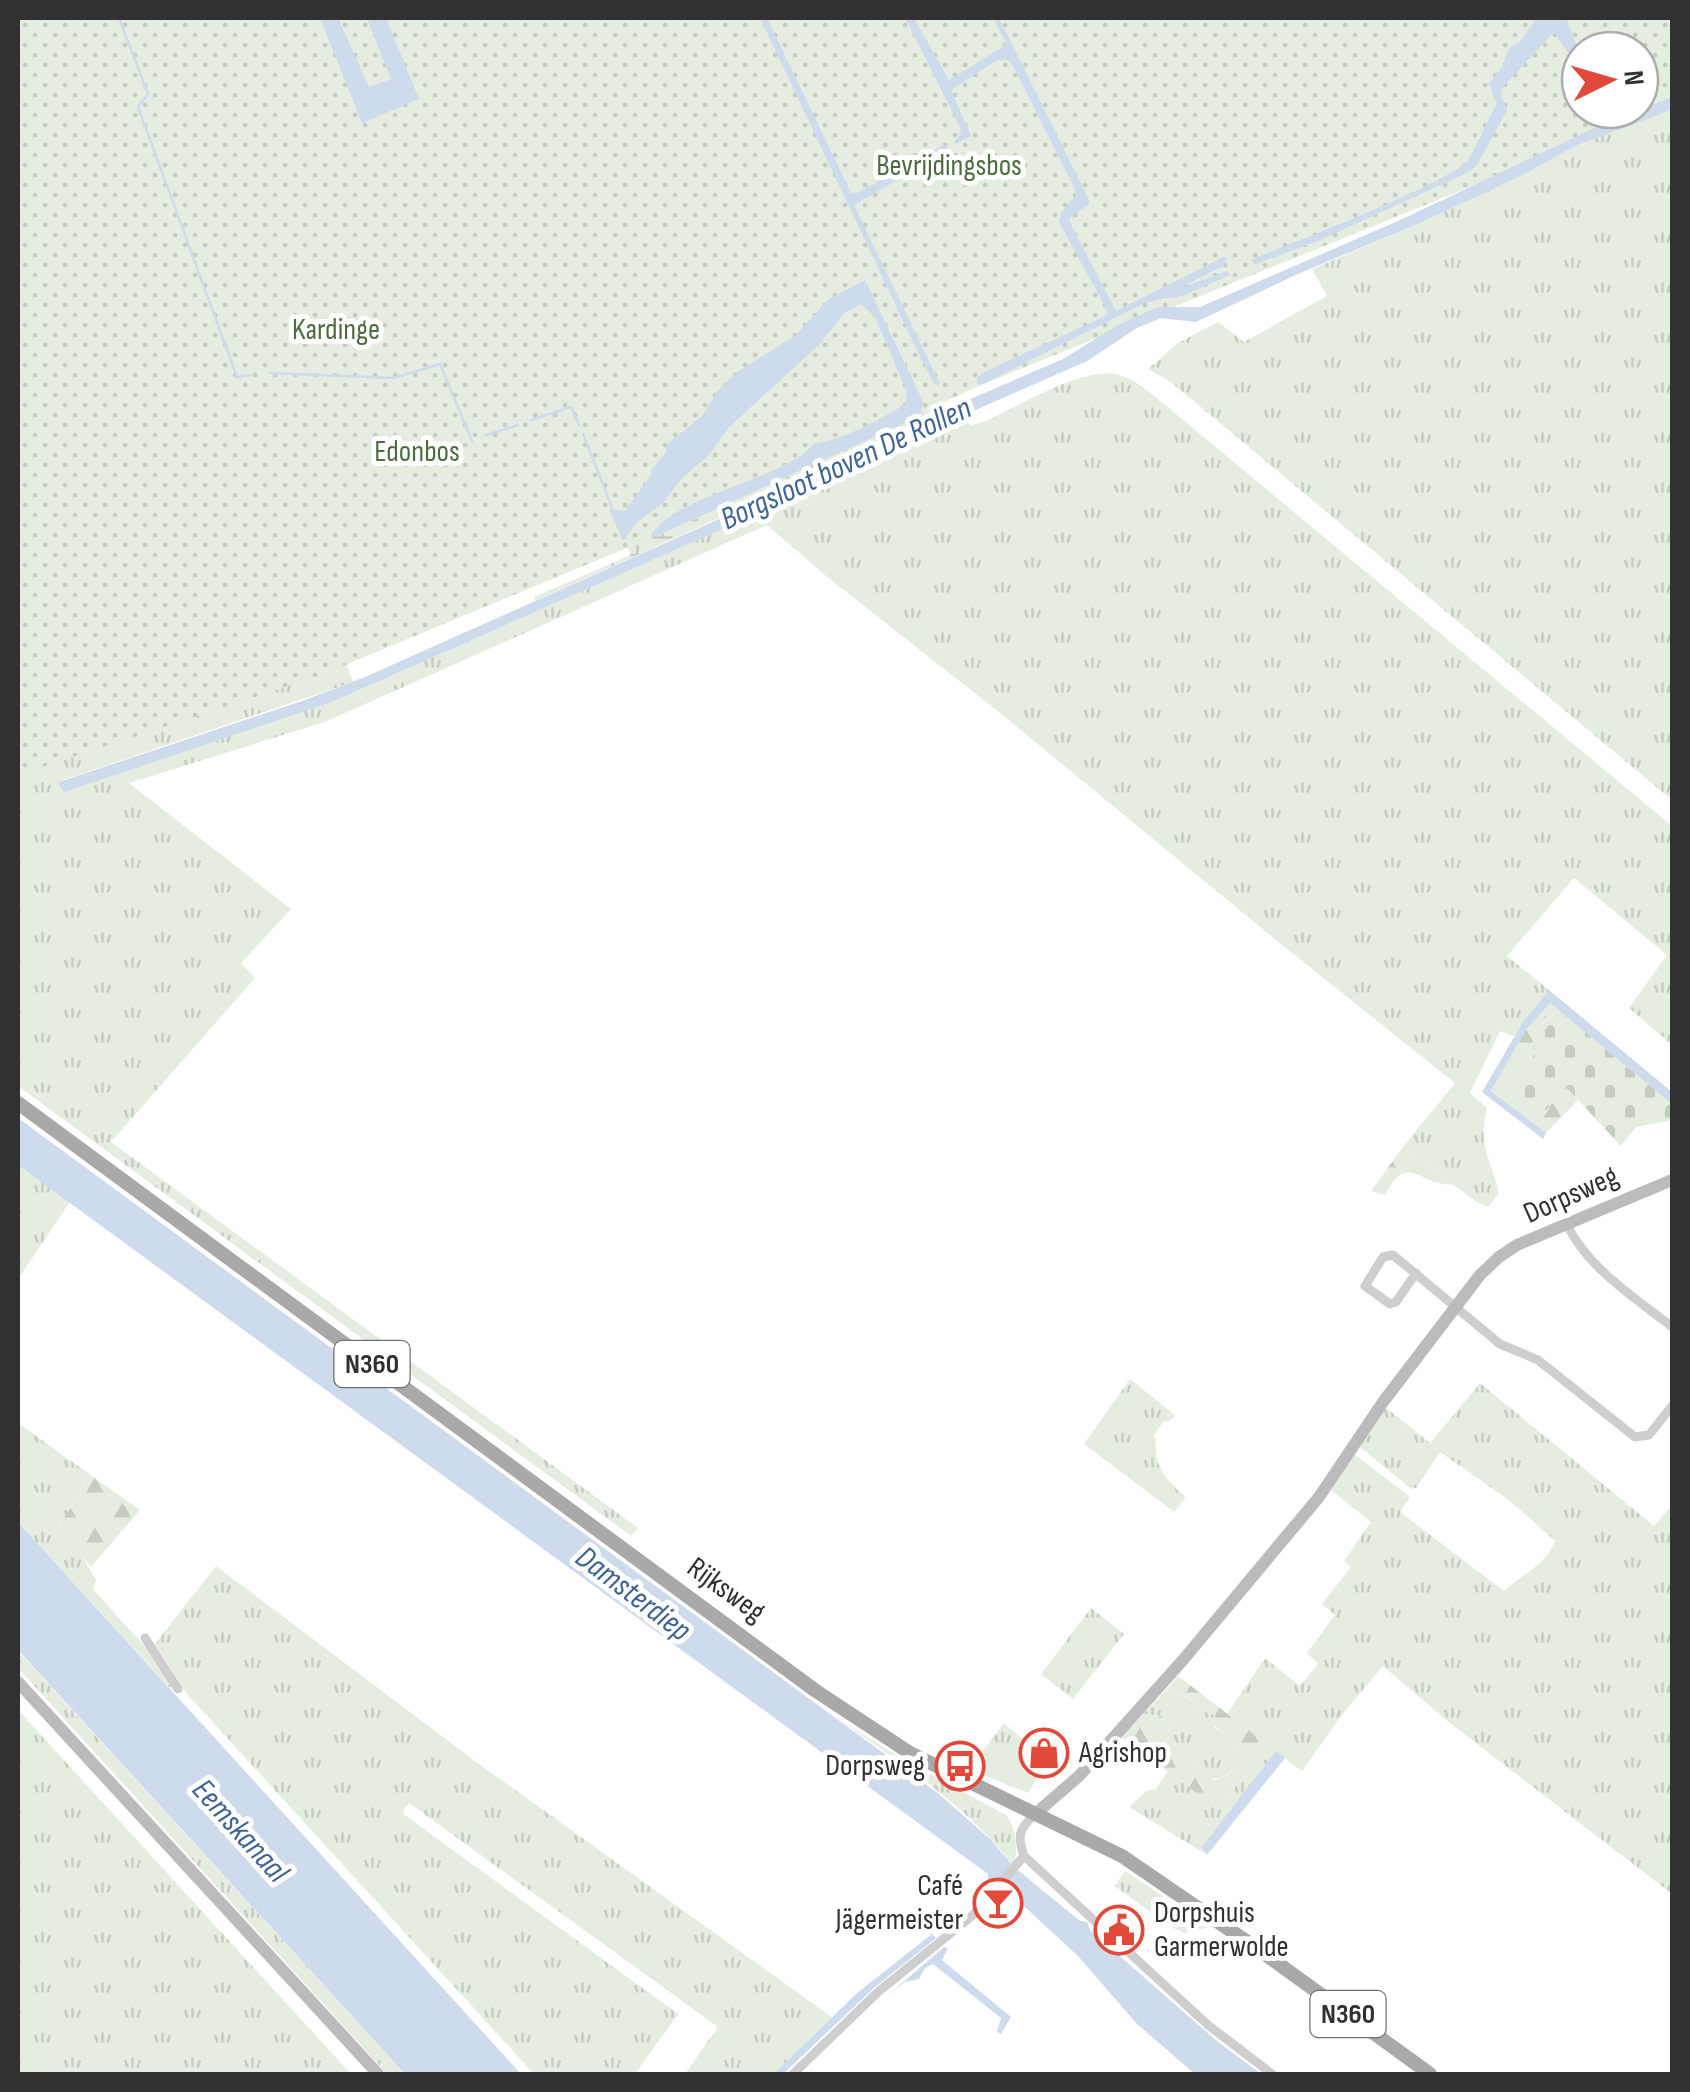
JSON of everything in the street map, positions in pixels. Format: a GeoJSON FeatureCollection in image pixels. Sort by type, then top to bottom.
{"type":"FeatureCollection","features":[{"type":"Feature","properties":{"kind":"main road","name":"Rijksweg"},"geometry":{"type":"LineString","coordinates":[[18,1103],[816,1691],[910,1753],[1122,1856],[1430,2074]]}},
{"type":"Feature","properties":{"kind":"street","name":"Dorpsweg"},"geometry":{"type":"LineString","coordinates":[[1034,1815],[1079,1776],[1253,1577],[1319,1496],[1383,1402],[1456,1306],[1499,1256],[1672,1180]]}},
{"type":"Feature","properties":{"kind":"street"},"geometry":{"type":"LineString","coordinates":[[1567,1225],[1579,1249],[1594,1264],[1672,1327]]}},
{"type":"Feature","properties":{"kind":"street"},"geometry":{"type":"LineString","coordinates":[[1416,1273],[1396,1302],[1390,1304],[1365,1286],[1382,1257],[1393,1255],[1416,1273],[1456,1306],[1500,1344],[1538,1360],[1640,1438],[1649,1435],[1672,1406]]}},
{"type":"Feature","properties":{"kind":"street"},"geometry":{"type":"LineString","coordinates":[[144,1638],[178,1690]]}},
{"type":"Feature","properties":{"kind":"street"},"geometry":{"type":"LineString","coordinates":[[18,1682],[378,2074]]}},
{"type":"Feature","properties":{"kind":"street"},"geometry":{"type":"LineString","coordinates":[[1034,1815],[1020,1828],[1024,1856],[1208,2025],[1272,2074]]}},
{"type":"Feature","properties":{"kind":"street"},"geometry":{"type":"LineString","coordinates":[[793,2074],[842,2024],[973,1916],[1024,1856]]}},
{"type":"Feature","properties":{"kind":"green space"},"geometry":{"type":"Polygon","coordinates":[[[18,18],[262,443],[353,682],[60,781],[64,791],[332,702],[937,434],[956,419],[972,425],[1070,381],[1105,373],[1119,375],[1154,396],[1672,826],[1672,1045],[1629,1008],[1667,955],[1574,878],[1507,956],[1549,990],[1514,1036],[1500,1031],[1470,1093],[1487,1108],[1484,1142],[1499,1193],[1488,1207],[1478,1203],[1403,1147],[1455,1083],[767,525],[325,722],[129,783],[291,909],[241,963],[255,978],[111,1142],[638,1528],[631,1536],[18,1086],[18,18]]]}},
{"type":"Feature","properties":{"kind":"green space","name":"Kardinge"},"geometry":{"type":"Polygon","coordinates":[[[18,18],[1672,18],[1672,105],[1660,110],[1660,30],[1560,30],[1560,130],[1610,130],[981,385],[622,550],[316,677],[18,775],[18,18]]]}},
{"type":"Feature","properties":{"kind":"green space"},"geometry":{"type":"Polygon","coordinates":[[[1672,109],[1672,800],[1172,383],[1148,369],[1178,343],[1218,322],[1244,342],[1327,296],[1312,269],[1525,174],[1575,146],[1617,130],[1660,130],[1660,114],[1672,109]]]}},
{"type":"Feature","properties":{"kind":"green space"},"geometry":{"type":"Polygon","coordinates":[[[923,403],[948,415],[535,601],[534,597],[631,555],[623,541],[637,522],[657,536],[919,416],[923,403]]]}},
{"type":"Feature","properties":{"kind":"green space"},"geometry":{"type":"Polygon","coordinates":[[[1549,1002],[1672,1104],[1672,1120],[1636,1127],[1621,1146],[1567,1088],[1542,1114],[1509,1088],[1536,1053],[1532,1044],[1552,1022],[1541,1012],[1549,1002]]]}},
{"type":"Feature","properties":{"kind":"green space"},"geometry":{"type":"Polygon","coordinates":[[[1541,1012],[1553,1022],[1532,1044],[1578,1100],[1546,1133],[1491,1091],[1526,1030],[1541,1012]]]}},
{"type":"Feature","properties":{"kind":"green space"},"geometry":{"type":"Polygon","coordinates":[[[1403,1147],[1453,1184],[1409,1173],[1401,1175],[1385,1195],[1371,1191],[1403,1147]]]}},
{"type":"Feature","properties":{"kind":"green space"},"geometry":{"type":"Polygon","coordinates":[[[18,1165],[70,1202],[18,1279],[18,1165]]]}},
{"type":"Feature","properties":{"kind":"green space"},"geometry":{"type":"Polygon","coordinates":[[[1130,1379],[1176,1416],[1164,1421],[1153,1436],[1162,1472],[1186,1497],[1174,1512],[1084,1444],[1130,1379]]]}},
{"type":"Feature","properties":{"kind":"green space"},"geometry":{"type":"Polygon","coordinates":[[[1480,1383],[1654,1526],[1672,1505],[1672,1894],[1446,1720],[1383,1666],[1302,1771],[1276,1752],[1201,1848],[1204,1853],[1129,1807],[1146,1791],[1156,1789],[1168,1771],[1219,1808],[1267,1745],[1227,1714],[1265,1658],[1300,1686],[1318,1664],[1307,1653],[1335,1615],[1322,1604],[1351,1567],[1344,1561],[1371,1522],[1331,1490],[1354,1454],[1410,1497],[1400,1512],[1504,1591],[1546,1557],[1555,1541],[1509,1500],[1440,1452],[1416,1488],[1411,1489],[1359,1446],[1385,1407],[1430,1443],[1480,1383]]]}},
{"type":"Feature","properties":{"kind":"green space"},"geometry":{"type":"Polygon","coordinates":[[[18,1423],[85,1471],[84,1490],[59,1525],[73,1540],[96,1580],[93,1589],[155,1658],[173,1684],[170,1688],[18,1522],[18,1423]]]}},
{"type":"Feature","properties":{"kind":"green space"},"geometry":{"type":"Polygon","coordinates":[[[85,1471],[140,1510],[91,1567],[59,1524],[84,1490],[85,1471]]]}},
{"type":"Feature","properties":{"kind":"green space"},"geometry":{"type":"Polygon","coordinates":[[[216,1566],[479,1764],[833,2018],[781,2074],[685,2074],[718,2027],[409,1803],[402,1813],[678,2014],[635,2074],[534,2074],[187,1694],[155,1644],[216,1566]]]}},
{"type":"Feature","properties":{"kind":"green space"},"geometry":{"type":"Polygon","coordinates":[[[1091,1608],[1124,1634],[1073,1699],[1041,1674],[1091,1608]]]}},
{"type":"Feature","properties":{"kind":"green space"},"geometry":{"type":"Polygon","coordinates":[[[18,1651],[405,2074],[387,2074],[18,1668],[18,1651]]]}},
{"type":"Feature","properties":{"kind":"green space"},"geometry":{"type":"Polygon","coordinates":[[[1178,1676],[1268,1745],[1218,1809],[1121,1737],[1143,1714],[1161,1716],[1171,1725],[1168,1739],[1188,1749],[1201,1772],[1215,1780],[1231,1772],[1240,1754],[1234,1742],[1212,1723],[1216,1717],[1188,1697],[1165,1691],[1178,1676]]]}},
{"type":"Feature","properties":{"kind":"green space"},"geometry":{"type":"Polygon","coordinates":[[[1165,1691],[1187,1697],[1205,1712],[1208,1710],[1217,1717],[1214,1727],[1233,1740],[1241,1760],[1223,1777],[1208,1777],[1182,1746],[1168,1739],[1171,1725],[1161,1716],[1143,1714],[1165,1691]]]}},
{"type":"Feature","properties":{"kind":"green space"},"geometry":{"type":"Polygon","coordinates":[[[18,1710],[351,2074],[18,2074],[18,1710]]]}},
{"type":"Feature","properties":{"kind":"green space"},"geometry":{"type":"Polygon","coordinates":[[[840,1720],[1006,1815],[1016,1839],[1013,1866],[956,1806],[840,1720]]]}},
{"type":"Feature","properties":{"kind":"green space"},"geometry":{"type":"Polygon","coordinates":[[[1004,1723],[1026,1742],[1019,1754],[1041,1772],[1028,1793],[974,1771],[981,1753],[1004,1723]]]}},
{"type":"Feature","properties":{"kind":"green space"},"geometry":{"type":"Polygon","coordinates":[[[1125,1871],[1209,1927],[1184,1933],[1171,1927],[1115,1886],[1125,1871]]]}},
{"type":"Feature","properties":{"kind":"water"},"geometry":{"type":"Polygon","coordinates":[[[320,18],[338,18],[369,87],[391,79],[367,18],[386,18],[419,99],[362,123],[320,18]]]}},
{"type":"Feature","properties":{"kind":"water"},"geometry":{"type":"Polygon","coordinates":[[[760,18],[767,18],[851,193],[943,145],[948,146],[945,153],[854,205],[940,384],[935,385],[922,361],[760,18]]]}},
{"type":"Feature","properties":{"kind":"water"},"geometry":{"type":"Polygon","coordinates":[[[905,18],[914,18],[949,80],[1004,46],[993,18],[999,18],[1089,200],[1089,205],[1069,221],[1116,311],[1226,256],[1225,265],[1178,289],[1227,271],[1230,275],[1185,295],[1147,302],[977,384],[977,378],[984,372],[1108,312],[1059,222],[1060,214],[1076,195],[1074,187],[1013,66],[1008,60],[997,60],[951,90],[971,136],[955,144],[960,127],[905,18]]]}},
{"type":"Feature","properties":{"kind":"water"},"geometry":{"type":"Polygon","coordinates":[[[1536,18],[1566,18],[1571,30],[1560,30],[1560,41],[1554,32],[1502,88],[1507,110],[1477,165],[1469,172],[1318,241],[1253,265],[1252,259],[1403,197],[1469,159],[1497,104],[1489,84],[1502,67],[1509,48],[1521,41],[1536,18]]]}},
{"type":"Feature","properties":{"kind":"water"},"geometry":{"type":"Polygon","coordinates":[[[1672,97],[1672,109],[1660,114],[1660,102],[1672,97]]]}},
{"type":"Feature","properties":{"kind":"water","name":"Borgsloot boven De Rollen"},"geometry":{"type":"Polygon","coordinates":[[[1590,130],[1618,130],[1575,146],[1418,224],[1196,322],[1161,318],[1137,328],[1087,361],[962,416],[937,434],[332,702],[64,792],[59,785],[365,677],[894,441],[948,415],[954,406],[1063,359],[1118,325],[1158,307],[1200,307],[1398,221],[1590,130]]]}},
{"type":"Feature","properties":{"kind":"water"},"geometry":{"type":"Polygon","coordinates":[[[865,280],[919,393],[923,403],[920,416],[657,536],[651,535],[684,508],[780,467],[815,443],[848,434],[905,404],[907,392],[875,317],[861,304],[844,313],[820,344],[729,427],[708,456],[682,478],[663,503],[637,522],[623,541],[609,509],[625,511],[666,453],[666,445],[702,416],[718,390],[737,372],[795,336],[829,299],[865,280]]]}},
{"type":"Feature","properties":{"kind":"water"},"geometry":{"type":"Polygon","coordinates":[[[1549,990],[1672,1092],[1672,1104],[1550,1003],[1526,1030],[1491,1091],[1546,1133],[1543,1139],[1482,1092],[1523,1022],[1549,990]]]}},
{"type":"Feature","properties":{"kind":"water","name":"Damsterdiep"},"geometry":{"type":"Polygon","coordinates":[[[18,1118],[939,1794],[990,1839],[1013,1866],[1080,1921],[1087,1922],[1090,1930],[1218,2042],[1261,2074],[1195,2074],[1137,2024],[1078,1956],[999,1883],[977,1901],[972,1896],[988,1880],[988,1874],[18,1165],[18,1118]]]}},
{"type":"Feature","properties":{"kind":"water","name":"Eemskanaal"},"geometry":{"type":"Polygon","coordinates":[[[18,1522],[521,2074],[405,2074],[18,1650],[18,1522]]]}},
{"type":"Feature","properties":{"kind":"water"},"geometry":{"type":"Polygon","coordinates":[[[1276,1751],[1285,1758],[1207,1855],[1201,1848],[1276,1751]]]}},
{"type":"Feature","properties":{"kind":"water"},"geometry":{"type":"Polygon","coordinates":[[[932,1934],[936,1938],[875,1987],[783,2074],[774,2074],[857,1993],[932,1934]]]}},
{"type":"Feature","properties":{"kind":"water"},"geometry":{"type":"Polygon","coordinates":[[[944,1947],[948,1948],[942,1960],[1011,2017],[1001,2034],[997,2032],[1001,2018],[933,1964],[925,1968],[919,1979],[905,1982],[886,1997],[944,1947]]]}},
{"type":"Feature","properties":{"kind":"waterway"},"geometry":{"type":"LineString","coordinates":[[119,18],[148,94],[138,107],[237,377],[251,375]]}},
{"type":"Feature","properties":{"kind":"waterway"},"geometry":{"type":"LineString","coordinates":[[271,373],[394,378],[440,364],[472,441]]}},
{"type":"Feature","properties":{"kind":"waterway"},"geometry":{"type":"LineString","coordinates":[[531,420],[571,407],[579,425]]}},
{"type":"Feature","properties":{"kind":"waterway"},"geometry":{"type":"LineString","coordinates":[[486,435],[518,425]]}},
{"type":"Feature","properties":{"kind":"waterway"},"geometry":{"type":"LineString","coordinates":[[583,434],[613,510]]}},
{"type":"Feature","properties":{"kind":"place","name":"Agrishop"},"geometry":{"type":"Point","coordinates":[1044,1753]}},
{"type":"Feature","properties":{"kind":"place","name":"Dorpsweg"},"geometry":{"type":"Point","coordinates":[960,1766]}},
{"type":"Feature","properties":{"kind":"place","name":"Café Jägermeister"},"geometry":{"type":"Point","coordinates":[998,1903]}},
{"type":"Feature","properties":{"kind":"place","name":"Dorpshuis Garmerwolde"},"geometry":{"type":"Point","coordinates":[1119,1930]}},
{"type":"Feature","properties":{"kind":"park label","name":"Bevrijdingsbos"},"geometry":{"type":"Point","coordinates":[949,166]}},
{"type":"Feature","properties":{"kind":"park label","name":"Edonbos"},"geometry":{"type":"Point","coordinates":[417,452]}}]}
